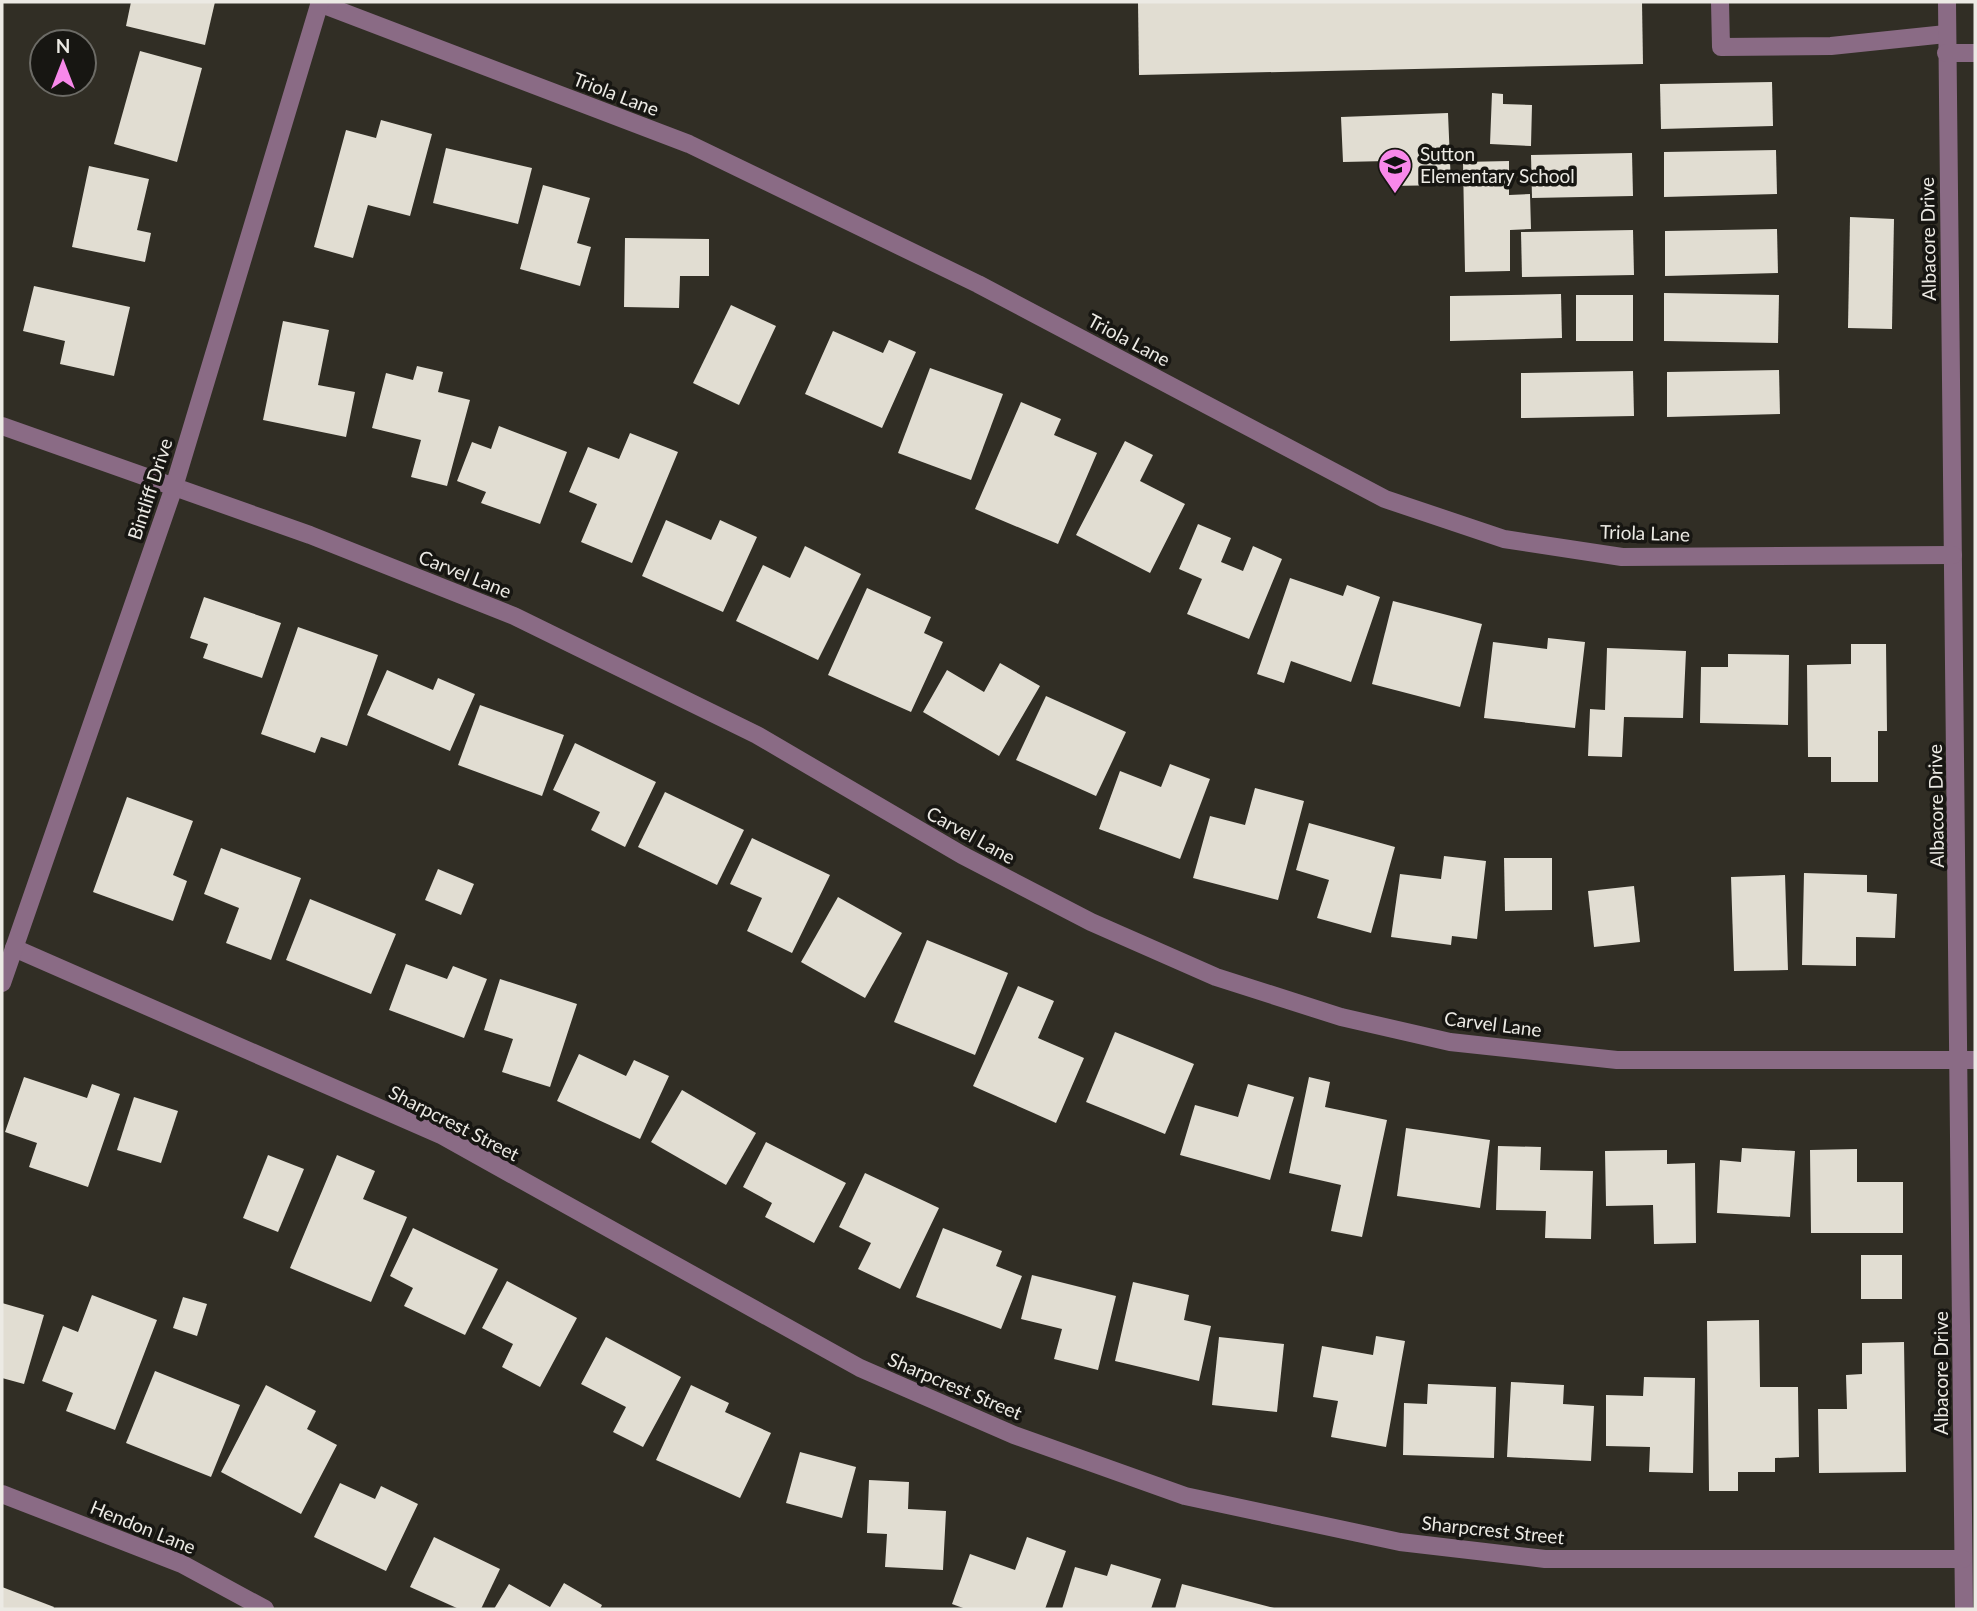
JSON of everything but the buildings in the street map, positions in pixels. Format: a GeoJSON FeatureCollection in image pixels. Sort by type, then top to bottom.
{"type":"FeatureCollection","features":[{"type":"Feature","properties":{"kind":"street"},"geometry":{"type":"LineString","coordinates":[[1720,2],[1721,47],[1831,46],[1947,34]]}},
{"type":"Feature","properties":{"kind":"street","name":"Albacore Drive"},"geometry":{"type":"LineString","coordinates":[[1947,2],[1953,555],[1968,1060],[1964,1609]]}},
{"type":"Feature","properties":{"kind":"street","name":"Bintliff Drive"},"geometry":{"type":"LineString","coordinates":[[2,983],[174,487],[320,3]]}},
{"type":"Feature","properties":{"kind":"street","name":"Triola Lane"},"geometry":{"type":"LineString","coordinates":[[320,3],[690,144],[978,284],[1385,499],[1504,539],[1622,557],[1953,555]]}},
{"type":"Feature","properties":{"kind":"street"},"geometry":{"type":"LineString","coordinates":[[1946,53],[1975,53]]}},
{"type":"Feature","properties":{"kind":"street","name":"Carvel Lane"},"geometry":{"type":"LineString","coordinates":[[2,426],[310,536],[514,616],[757,735],[962,855],[1091,922],[1216,977],[1278,997],[1341,1017],[1450,1042],[1617,1060],[1968,1060]]}},
{"type":"Feature","properties":{"kind":"street","name":"Sharpcrest Street"},"geometry":{"type":"LineString","coordinates":[[14,948],[440,1135],[860,1368],[1014,1435],[1185,1496],[1400,1542],[1545,1559],[1964,1559]]}},
{"type":"Feature","properties":{"kind":"street","name":"Hendon Lane"},"geometry":{"type":"LineString","coordinates":[[2,1494],[182,1564],[265,1609]]}},
{"type":"Feature","properties":{"kind":"place","name":"Sutton Elementary School"},"geometry":{"type":"Point","coordinates":[1395,195]}}]}
